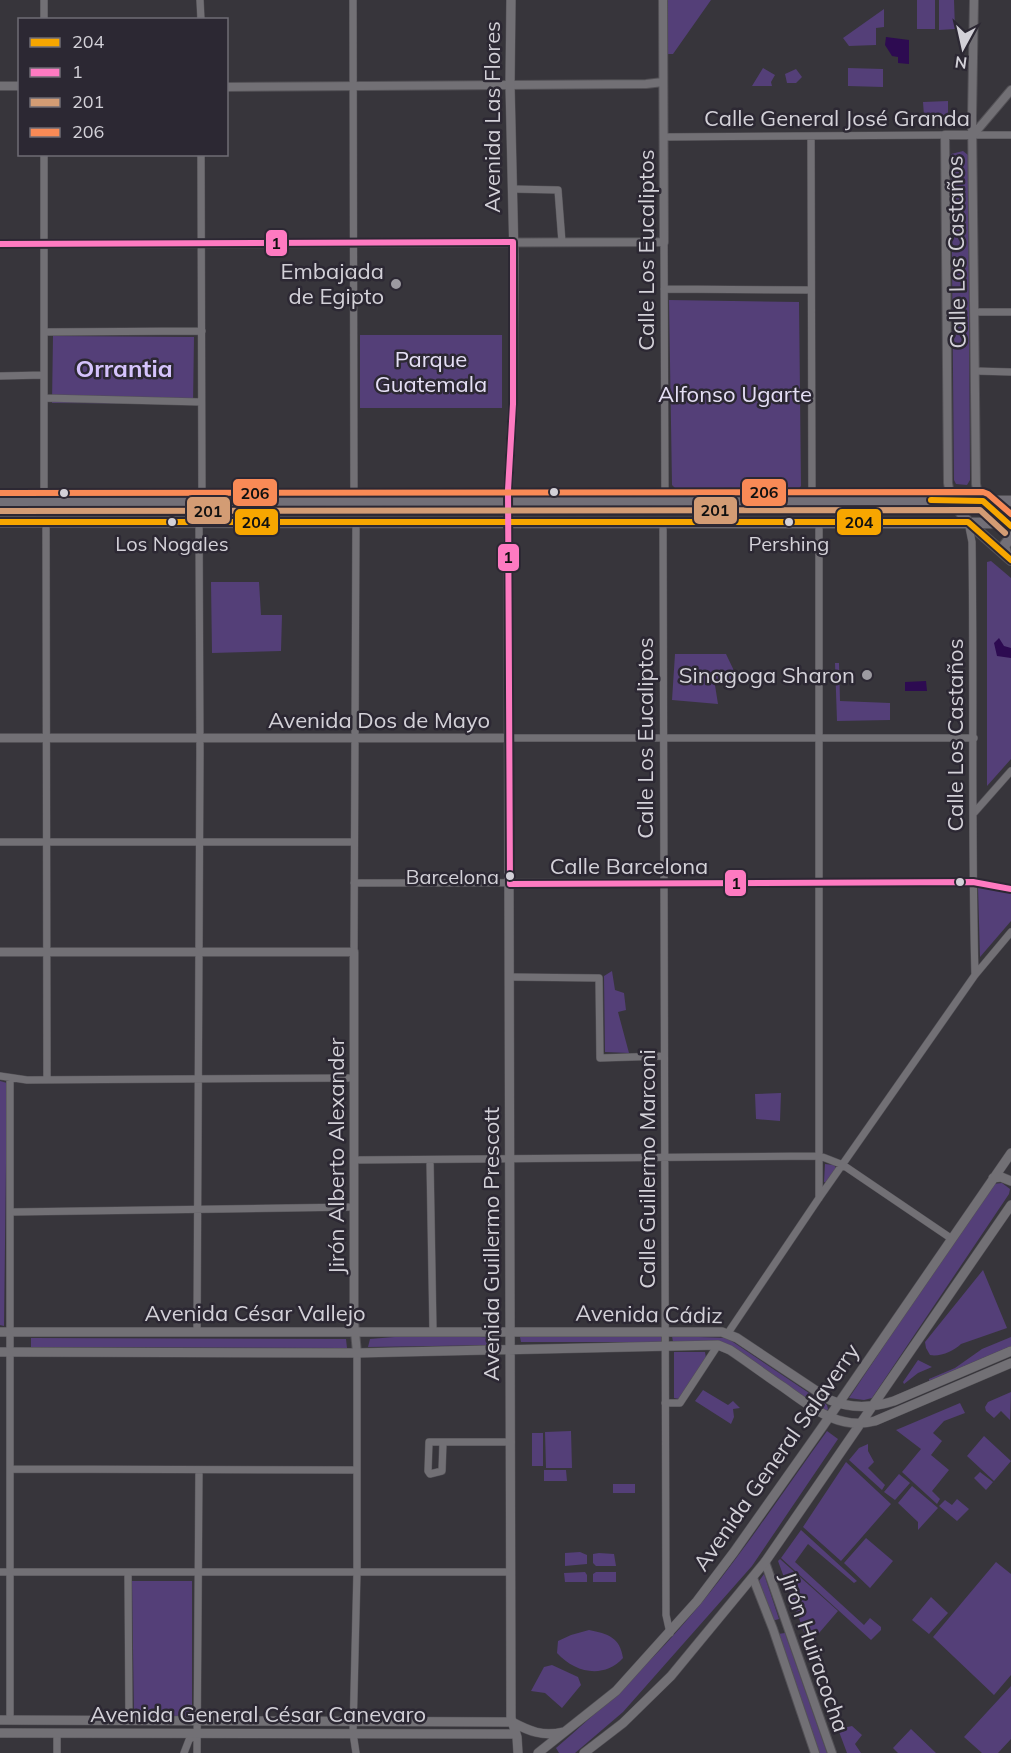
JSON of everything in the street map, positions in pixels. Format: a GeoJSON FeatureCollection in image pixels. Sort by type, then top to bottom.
{"type":"FeatureCollection","features":[{"type":"Feature","properties":{"kind":"main road","name":"Avenida Las Flores"},"geometry":{"type":"LineString","coordinates":[[509,738],[508,501],[513,404],[511,0]]}},
{"type":"Feature","properties":{"kind":"main road"},"geometry":{"type":"LineString","coordinates":[[951,500],[968,522],[1009,558]]}},
{"type":"Feature","properties":{"kind":"main road"},"geometry":{"type":"LineString","coordinates":[[456,521],[462,512],[457,501]]}},
{"type":"Feature","properties":{"kind":"main road"},"geometry":{"type":"LineString","coordinates":[[561,501],[556,505],[554,511],[556,517],[561,521]]}},
{"type":"Feature","properties":{"kind":"main road"},"geometry":{"type":"LineString","coordinates":[[983,501],[1010,524]]}},
{"type":"Feature","properties":{"kind":"main road"},"geometry":{"type":"LineString","coordinates":[[0,502],[1011,501]]}},
{"type":"Feature","properties":{"kind":"main road"},"geometry":{"type":"LineString","coordinates":[[0,522],[819,521],[1010,524]]}},
{"type":"Feature","properties":{"kind":"main road"},"geometry":{"type":"LineString","coordinates":[[1009,558],[1004,546],[1011,537]]}},
{"type":"Feature","properties":{"kind":"main road","name":"Avenida Guillermo Prescott"},"geometry":{"type":"LineString","coordinates":[[509,738],[512,1722],[522,1752]]}},
{"type":"Feature","properties":{"kind":"main road","name":"Avenida General Salaverry"},"geometry":{"type":"LineString","coordinates":[[538,1753],[616,1691],[670,1633],[734,1552],[839,1404],[1011,1153]]}},
{"type":"Feature","properties":{"kind":"main road"},"geometry":{"type":"LineString","coordinates":[[1005,1161],[1006,1168],[1011,1175]]}},
{"type":"Feature","properties":{"kind":"main road"},"geometry":{"type":"LineString","coordinates":[[993,1178],[1001,1177],[1011,1181]]}},
{"type":"Feature","properties":{"kind":"main road"},"geometry":{"type":"LineString","coordinates":[[584,1753],[623,1723],[671,1676],[753,1578],[1011,1205]]}},
{"type":"Feature","properties":{"kind":"main road","name":"Avenida Cádiz"},"geometry":{"type":"LineString","coordinates":[[511,1331],[728,1333],[826,1398],[839,1404]]}},
{"type":"Feature","properties":{"kind":"main road","name":"Avenida César Vallejo"},"geometry":{"type":"LineString","coordinates":[[0,1332],[511,1331]]}},
{"type":"Feature","properties":{"kind":"main road","name":"Avenida Cádiz"},"geometry":{"type":"LineString","coordinates":[[510,1350],[718,1345],[730,1350],[829,1417]]}},
{"type":"Feature","properties":{"kind":"main road","name":"Avenida César Vallejo"},"geometry":{"type":"LineString","coordinates":[[5,1352],[357,1353],[510,1350]]}},
{"type":"Feature","properties":{"kind":"main road"},"geometry":{"type":"LineString","coordinates":[[839,1404],[872,1406],[894,1401],[1011,1351]]}},
{"type":"Feature","properties":{"kind":"main road"},"geometry":{"type":"LineString","coordinates":[[829,1417],[860,1423],[875,1421],[1011,1363]]}},
{"type":"Feature","properties":{"kind":"main road"},"geometry":{"type":"LineString","coordinates":[[968,1370],[972,1380]]}},
{"type":"Feature","properties":{"kind":"main road","name":"Avenida General César Canevaro"},"geometry":{"type":"LineString","coordinates":[[5,1720],[512,1722]]}},
{"type":"Feature","properties":{"kind":"main road"},"geometry":{"type":"LineString","coordinates":[[512,1722],[542,1734],[565,1732]]}},
{"type":"Feature","properties":{"kind":"main road","name":"Avenida General César Canevaro"},"geometry":{"type":"LineString","coordinates":[[0,1733],[516,1734]]}},
{"type":"Feature","properties":{"kind":"street"},"geometry":{"type":"LineString","coordinates":[[44,18],[45,0]]}},
{"type":"Feature","properties":{"kind":"street"},"geometry":{"type":"LineString","coordinates":[[201,0],[201,18]]}},
{"type":"Feature","properties":{"kind":"street"},"geometry":{"type":"LineString","coordinates":[[353,0],[354,501]]}},
{"type":"Feature","properties":{"kind":"street","name":"Calle Los Eucaliptos"},"geometry":{"type":"LineString","coordinates":[[663,0],[665,501]]}},
{"type":"Feature","properties":{"kind":"street","name":"Calle Los Castaños"},"geometry":{"type":"LineString","coordinates":[[974,0],[976,484],[978,495],[983,501]]}},
{"type":"Feature","properties":{"kind":"street"},"geometry":{"type":"LineString","coordinates":[[228,87],[654,84],[663,81]]}},
{"type":"Feature","properties":{"kind":"street"},"geometry":{"type":"LineString","coordinates":[[0,86],[18,87]]}},
{"type":"Feature","properties":{"kind":"street"},"geometry":{"type":"LineString","coordinates":[[973,135],[1011,90]]}},
{"type":"Feature","properties":{"kind":"street","name":"Calle Los Castaños"},"geometry":{"type":"LineString","coordinates":[[945,135],[948,483],[951,500]]}},
{"type":"Feature","properties":{"kind":"street","name":"Calle General José Granda"},"geometry":{"type":"LineString","coordinates":[[664,136],[1011,135]]}},
{"type":"Feature","properties":{"kind":"street"},"geometry":{"type":"LineString","coordinates":[[811,136],[812,500]]}},
{"type":"Feature","properties":{"kind":"street"},"geometry":{"type":"LineString","coordinates":[[44,156],[44,502]]}},
{"type":"Feature","properties":{"kind":"street"},"geometry":{"type":"LineString","coordinates":[[201,156],[202,501]]}},
{"type":"Feature","properties":{"kind":"street"},"geometry":{"type":"LineString","coordinates":[[512,189],[558,190],[562,242]]}},
{"type":"Feature","properties":{"kind":"street"},"geometry":{"type":"LineString","coordinates":[[0,244],[664,242]]}},
{"type":"Feature","properties":{"kind":"street"},"geometry":{"type":"LineString","coordinates":[[664,289],[812,290]]}},
{"type":"Feature","properties":{"kind":"street"},"geometry":{"type":"LineString","coordinates":[[975,312],[1011,312]]}},
{"type":"Feature","properties":{"kind":"street"},"geometry":{"type":"LineString","coordinates":[[44,332],[202,331]]}},
{"type":"Feature","properties":{"kind":"street"},"geometry":{"type":"LineString","coordinates":[[975,371],[1011,372]]}},
{"type":"Feature","properties":{"kind":"street"},"geometry":{"type":"LineString","coordinates":[[0,376],[44,375]]}},
{"type":"Feature","properties":{"kind":"street"},"geometry":{"type":"LineString","coordinates":[[45,398],[201,402]]}},
{"type":"Feature","properties":{"kind":"street"},"geometry":{"type":"LineString","coordinates":[[46,521],[47,1080]]}},
{"type":"Feature","properties":{"kind":"street"},"geometry":{"type":"LineString","coordinates":[[197,1332],[199,521]]}},
{"type":"Feature","properties":{"kind":"street","name":"Jirón Alberto Alexander"},"geometry":{"type":"LineString","coordinates":[[356,521],[354,1207],[357,1572],[353,1733],[356,1753]]}},
{"type":"Feature","properties":{"kind":"street","name":"Calle Los Eucaliptos"},"geometry":{"type":"LineString","coordinates":[[663,521],[664,884]]}},
{"type":"Feature","properties":{"kind":"street"},"geometry":{"type":"LineString","coordinates":[[819,521],[819,1198]]}},
{"type":"Feature","properties":{"kind":"street","name":"Calle Los Castaños"},"geometry":{"type":"LineString","coordinates":[[968,522],[972,542],[975,975]]}},
{"type":"Feature","properties":{"kind":"street","name":"Avenida Dos de Mayo"},"geometry":{"type":"LineString","coordinates":[[0,738],[974,738]]}},
{"type":"Feature","properties":{"kind":"street"},"geometry":{"type":"LineString","coordinates":[[973,814],[1011,771]]}},
{"type":"Feature","properties":{"kind":"street"},"geometry":{"type":"LineString","coordinates":[[0,842],[354,842]]}},
{"type":"Feature","properties":{"kind":"street","name":"Calle Barcelona"},"geometry":{"type":"LineString","coordinates":[[354,884],[820,883],[973,879],[1011,890]]}},
{"type":"Feature","properties":{"kind":"street","name":"Calle Guillermo Marconi"},"geometry":{"type":"LineString","coordinates":[[664,884],[666,1620],[670,1633]]}},
{"type":"Feature","properties":{"kind":"street"},"geometry":{"type":"LineString","coordinates":[[728,1333],[975,975],[1011,932]]}},
{"type":"Feature","properties":{"kind":"street"},"geometry":{"type":"LineString","coordinates":[[0,952],[354,952]]}},
{"type":"Feature","properties":{"kind":"street"},"geometry":{"type":"LineString","coordinates":[[510,977],[599,978],[600,1058],[664,1056]]}},
{"type":"Feature","properties":{"kind":"street"},"geometry":{"type":"LineString","coordinates":[[0,1076],[10,1079],[47,1080],[354,1078]]}},
{"type":"Feature","properties":{"kind":"street"},"geometry":{"type":"LineString","coordinates":[[5,1720],[10,1572],[10,1425],[5,1352],[11,1333],[10,1079]]}},
{"type":"Feature","properties":{"kind":"street"},"geometry":{"type":"LineString","coordinates":[[354,1160],[820,1156],[843,1165],[952,1239]]}},
{"type":"Feature","properties":{"kind":"street"},"geometry":{"type":"LineString","coordinates":[[430,1160],[433,1331]]}},
{"type":"Feature","properties":{"kind":"street"},"geometry":{"type":"LineString","coordinates":[[12,1212],[354,1207]]}},
{"type":"Feature","properties":{"kind":"street"},"geometry":{"type":"LineString","coordinates":[[665,1403],[680,1403],[718,1345]]}},
{"type":"Feature","properties":{"kind":"street"},"geometry":{"type":"LineString","coordinates":[[0,1425],[10,1425]]}},
{"type":"Feature","properties":{"kind":"street"},"geometry":{"type":"LineString","coordinates":[[443,1442],[442,1471],[430,1474],[428,1472],[429,1442],[443,1442],[510,1442]]}},
{"type":"Feature","properties":{"kind":"street"},"geometry":{"type":"LineString","coordinates":[[10,1469],[357,1470]]}},
{"type":"Feature","properties":{"kind":"street"},"geometry":{"type":"LineString","coordinates":[[197,1753],[199,1470]]}},
{"type":"Feature","properties":{"kind":"street","name":"Jirón Huiracocha"},"geometry":{"type":"LineString","coordinates":[[765,1562],[832,1753]]}},
{"type":"Feature","properties":{"kind":"street"},"geometry":{"type":"LineString","coordinates":[[0,1572],[511,1572]]}},
{"type":"Feature","properties":{"kind":"street"},"geometry":{"type":"LineString","coordinates":[[128,1572],[129,1721]]}},
{"type":"Feature","properties":{"kind":"street","name":"Jirón Huiracocha"},"geometry":{"type":"LineString","coordinates":[[753,1578],[815,1753]]}},
{"type":"Feature","properties":{"kind":"street"},"geometry":{"type":"LineString","coordinates":[[772,1629],[786,1625]]}},
{"type":"Feature","properties":{"kind":"street"},"geometry":{"type":"LineString","coordinates":[[57,1733],[57,1753]]}},
{"type":"Feature","properties":{"kind":"street"},"geometry":{"type":"LineString","coordinates":[[184,1753],[189,1740],[196,1733]]}},
{"type":"Feature","properties":{"kind":"green space"},"geometry":{"type":"Polygon","coordinates":[[[668,0],[711,0],[673,54],[668,54],[668,0]]]}},
{"type":"Feature","properties":{"kind":"green space"},"geometry":{"type":"Polygon","coordinates":[[[917,0],[935,0],[935,29],[917,29],[917,0]]]}},
{"type":"Feature","properties":{"kind":"green space"},"geometry":{"type":"Polygon","coordinates":[[[939,0],[954,0],[955,29],[939,30],[939,0]]]}},
{"type":"Feature","properties":{"kind":"green space"},"geometry":{"type":"Polygon","coordinates":[[[884,9],[884,27],[876,28],[876,45],[849,46],[843,38],[884,9]]]}},
{"type":"Feature","properties":{"kind":"green space"},"geometry":{"type":"Polygon","coordinates":[[[763,68],[775,75],[771,82],[772,86],[752,86],[763,68]]]}},
{"type":"Feature","properties":{"kind":"green space"},"geometry":{"type":"Polygon","coordinates":[[[848,68],[883,69],[883,87],[848,86],[848,68]]]}},
{"type":"Feature","properties":{"kind":"green space"},"geometry":{"type":"Polygon","coordinates":[[[796,69],[802,77],[796,83],[787,83],[785,74],[796,69]]]}},
{"type":"Feature","properties":{"kind":"green space"},"geometry":{"type":"Polygon","coordinates":[[[948,101],[948,115],[924,116],[923,102],[948,101]]]}},
{"type":"Feature","properties":{"kind":"green space"},"geometry":{"type":"Polygon","coordinates":[[[963,151],[968,155],[970,480],[967,485],[956,484],[954,480],[951,154],[963,151]]]}},
{"type":"Feature","properties":{"kind":"green space","name":"Alfonso Ugarte"},"geometry":{"type":"Polygon","coordinates":[[[669,300],[799,302],[801,486],[798,490],[678,491],[672,485],[669,300]]]}},
{"type":"Feature","properties":{"kind":"green space","name":"Parque Guatemala"},"geometry":{"type":"Polygon","coordinates":[[[360,335],[502,335],[502,408],[360,408],[360,335]]]}},
{"type":"Feature","properties":{"kind":"green space"},"geometry":{"type":"Polygon","coordinates":[[[53,336],[194,337],[193,404],[52,403],[53,336]]]}},
{"type":"Feature","properties":{"kind":"green space"},"geometry":{"type":"Polygon","coordinates":[[[458,506],[459,512],[0,516],[0,508],[458,506]]]}},
{"type":"Feature","properties":{"kind":"green space"},"geometry":{"type":"Polygon","coordinates":[[[607,507],[938,508],[939,514],[562,515],[561,513],[562,510],[607,507]]]}},
{"type":"Feature","properties":{"kind":"green space"},"geometry":{"type":"Polygon","coordinates":[[[991,561],[1011,578],[1011,759],[987,786],[987,562],[991,561]]]}},
{"type":"Feature","properties":{"kind":"green space"},"geometry":{"type":"Polygon","coordinates":[[[211,582],[259,582],[261,615],[282,615],[281,651],[212,653],[211,582]]]}},
{"type":"Feature","properties":{"kind":"green space"},"geometry":{"type":"Polygon","coordinates":[[[675,654],[726,654],[738,679],[714,679],[718,704],[672,700],[675,654]]]}},
{"type":"Feature","properties":{"kind":"green space"},"geometry":{"type":"Polygon","coordinates":[[[835,663],[839,663],[840,701],[890,703],[890,720],[837,721],[835,663]]]}},
{"type":"Feature","properties":{"kind":"green space"},"geometry":{"type":"Polygon","coordinates":[[[978,887],[1011,892],[1011,921],[980,957],[978,887]]]}},
{"type":"Feature","properties":{"kind":"green space"},"geometry":{"type":"Polygon","coordinates":[[[612,971],[615,990],[624,993],[626,1010],[618,1012],[629,1053],[605,1052],[604,976],[612,971]]]}},
{"type":"Feature","properties":{"kind":"green space"},"geometry":{"type":"Polygon","coordinates":[[[0,1081],[7,1083],[4,1326],[0,1325],[0,1081]]]}},
{"type":"Feature","properties":{"kind":"green space"},"geometry":{"type":"Polygon","coordinates":[[[781,1093],[780,1121],[756,1119],[755,1094],[781,1093]]]}},
{"type":"Feature","properties":{"kind":"green space"},"geometry":{"type":"Polygon","coordinates":[[[825,1164],[834,1165],[836,1168],[827,1183],[824,1182],[825,1164]]]}},
{"type":"Feature","properties":{"kind":"green space"},"geometry":{"type":"Polygon","coordinates":[[[1002,1183],[1010,1189],[1009,1194],[872,1398],[864,1400],[849,1398],[992,1184],[1002,1183]]]}},
{"type":"Feature","properties":{"kind":"green space"},"geometry":{"type":"Polygon","coordinates":[[[983,1270],[1007,1328],[961,1344],[947,1353],[930,1355],[925,1342],[983,1270]]]}},
{"type":"Feature","properties":{"kind":"green space"},"geometry":{"type":"Polygon","coordinates":[[[431,1334],[496,1338],[497,1345],[368,1347],[370,1339],[431,1334]]]}},
{"type":"Feature","properties":{"kind":"green space"},"geometry":{"type":"Polygon","coordinates":[[[661,1335],[661,1342],[521,1342],[520,1337],[661,1335]]]}},
{"type":"Feature","properties":{"kind":"green space"},"geometry":{"type":"Polygon","coordinates":[[[672,1336],[727,1338],[827,1405],[828,1409],[826,1412],[823,1411],[731,1346],[673,1342],[672,1336]]]}},
{"type":"Feature","properties":{"kind":"green space"},"geometry":{"type":"Polygon","coordinates":[[[1011,1337],[1011,1346],[929,1381],[955,1368],[982,1349],[1011,1337]]]}},
{"type":"Feature","properties":{"kind":"green space"},"geometry":{"type":"Polygon","coordinates":[[[31,1338],[346,1339],[347,1348],[31,1347],[31,1338]]]}},
{"type":"Feature","properties":{"kind":"green space"},"geometry":{"type":"Polygon","coordinates":[[[674,1352],[705,1352],[706,1358],[679,1399],[674,1398],[674,1352]]]}},
{"type":"Feature","properties":{"kind":"green space"},"geometry":{"type":"Polygon","coordinates":[[[918,1360],[932,1367],[918,1373],[904,1384],[903,1382],[918,1360]]]}},
{"type":"Feature","properties":{"kind":"green space"},"geometry":{"type":"Polygon","coordinates":[[[703,1390],[728,1405],[733,1401],[740,1408],[733,1409],[734,1417],[731,1424],[695,1401],[703,1390]]]}},
{"type":"Feature","properties":{"kind":"green space"},"geometry":{"type":"Polygon","coordinates":[[[1011,1392],[1010,1420],[1001,1411],[994,1418],[986,1411],[985,1407],[988,1402],[1011,1392]]]}},
{"type":"Feature","properties":{"kind":"green space"},"geometry":{"type":"Polygon","coordinates":[[[960,1403],[965,1413],[944,1421],[933,1433],[942,1441],[931,1455],[949,1470],[932,1491],[940,1499],[937,1504],[902,1472],[921,1449],[896,1430],[960,1403]]]}},
{"type":"Feature","properties":{"kind":"green space"},"geometry":{"type":"Polygon","coordinates":[[[571,1431],[572,1468],[546,1468],[545,1432],[571,1431]]]}},
{"type":"Feature","properties":{"kind":"green space"},"geometry":{"type":"Polygon","coordinates":[[[827,1431],[838,1439],[752,1566],[623,1712],[575,1753],[559,1753],[556,1748],[636,1675],[700,1605],[738,1556],[827,1431]]]}},
{"type":"Feature","properties":{"kind":"green space"},"geometry":{"type":"Polygon","coordinates":[[[532,1433],[543,1433],[543,1466],[532,1466],[532,1433]]]}},
{"type":"Feature","properties":{"kind":"green space"},"geometry":{"type":"Polygon","coordinates":[[[984,1436],[1011,1461],[994,1481],[967,1456],[984,1436]]]}},
{"type":"Feature","properties":{"kind":"green space"},"geometry":{"type":"Polygon","coordinates":[[[868,1444],[868,1451],[874,1462],[868,1468],[885,1485],[882,1490],[849,1460],[859,1448],[868,1444]]]}},
{"type":"Feature","properties":{"kind":"green space"},"geometry":{"type":"Polygon","coordinates":[[[846,1462],[891,1504],[841,1561],[803,1527],[846,1462]]]}},
{"type":"Feature","properties":{"kind":"green space"},"geometry":{"type":"Polygon","coordinates":[[[544,1470],[566,1470],[567,1481],[544,1481],[544,1470]]]}},
{"type":"Feature","properties":{"kind":"green space"},"geometry":{"type":"Polygon","coordinates":[[[980,1472],[993,1482],[986,1490],[974,1478],[980,1472]]]}},
{"type":"Feature","properties":{"kind":"green space"},"geometry":{"type":"Polygon","coordinates":[[[899,1474],[910,1483],[895,1500],[884,1492],[899,1474]]]}},
{"type":"Feature","properties":{"kind":"green space"},"geometry":{"type":"Polygon","coordinates":[[[613,1484],[635,1484],[635,1493],[613,1493],[613,1484]]]}},
{"type":"Feature","properties":{"kind":"green space"},"geometry":{"type":"Polygon","coordinates":[[[912,1486],[938,1508],[918,1530],[918,1522],[898,1503],[912,1486]]]}},
{"type":"Feature","properties":{"kind":"green space"},"geometry":{"type":"Polygon","coordinates":[[[957,1499],[969,1509],[957,1521],[939,1506],[945,1500],[952,1505],[957,1499]]]}},
{"type":"Feature","properties":{"kind":"green space"},"geometry":{"type":"Polygon","coordinates":[[[801,1530],[857,1581],[854,1583],[808,1544],[795,1562],[864,1625],[870,1618],[881,1627],[881,1630],[871,1640],[781,1558],[801,1530]]]}},
{"type":"Feature","properties":{"kind":"green space"},"geometry":{"type":"Polygon","coordinates":[[[866,1538],[893,1561],[870,1588],[844,1563],[866,1538]]]}},
{"type":"Feature","properties":{"kind":"green space"},"geometry":{"type":"Polygon","coordinates":[[[580,1552],[587,1555],[587,1564],[565,1566],[565,1553],[580,1552]]]}},
{"type":"Feature","properties":{"kind":"green space"},"geometry":{"type":"Polygon","coordinates":[[[593,1554],[614,1554],[616,1566],[596,1566],[593,1563],[593,1554]]]}},
{"type":"Feature","properties":{"kind":"green space"},"geometry":{"type":"Polygon","coordinates":[[[780,1559],[838,1611],[813,1640],[804,1632],[778,1561],[780,1559]]]}},
{"type":"Feature","properties":{"kind":"green space"},"geometry":{"type":"Polygon","coordinates":[[[996,1562],[1011,1574],[1011,1675],[994,1695],[933,1637],[996,1562]]]}},
{"type":"Feature","properties":{"kind":"green space"},"geometry":{"type":"Polygon","coordinates":[[[585,1572],[587,1582],[565,1582],[564,1573],[585,1572]]]}},
{"type":"Feature","properties":{"kind":"green space"},"geometry":{"type":"Polygon","coordinates":[[[616,1572],[616,1582],[593,1582],[593,1574],[616,1572]]]}},
{"type":"Feature","properties":{"kind":"green space"},"geometry":{"type":"Polygon","coordinates":[[[764,1574],[779,1619],[772,1621],[759,1581],[764,1574]]]}},
{"type":"Feature","properties":{"kind":"green space"},"geometry":{"type":"Polygon","coordinates":[[[132,1581],[192,1581],[192,1717],[134,1716],[132,1581]]]}},
{"type":"Feature","properties":{"kind":"green space"},"geometry":{"type":"Polygon","coordinates":[[[931,1597],[948,1613],[929,1634],[912,1620],[931,1597]]]}},
{"type":"Feature","properties":{"kind":"green space"},"geometry":{"type":"Polygon","coordinates":[[[589,1630],[602,1633],[616,1641],[623,1658],[607,1669],[590,1671],[572,1665],[557,1653],[558,1641],[589,1630]]]}},
{"type":"Feature","properties":{"kind":"green space"},"geometry":{"type":"Polygon","coordinates":[[[785,1633],[827,1753],[819,1753],[778,1634],[785,1633]]]}},
{"type":"Feature","properties":{"kind":"green space"},"geometry":{"type":"Polygon","coordinates":[[[552,1665],[578,1677],[581,1685],[562,1708],[545,1693],[531,1691],[544,1667],[552,1665]]]}},
{"type":"Feature","properties":{"kind":"green space"},"geometry":{"type":"Polygon","coordinates":[[[1011,1686],[1011,1739],[998,1753],[982,1753],[964,1737],[1011,1686]]]}},
{"type":"Feature","properties":{"kind":"green space"},"geometry":{"type":"Polygon","coordinates":[[[852,1726],[862,1735],[855,1744],[861,1753],[847,1753],[838,1729],[852,1726]]]}},
{"type":"Feature","properties":{"kind":"green space"},"geometry":{"type":"Polygon","coordinates":[[[911,1729],[936,1753],[898,1753],[893,1748],[911,1729]]]}},
{"type":"Feature","properties":{"kind":"shaded area"},"geometry":{"type":"Polygon","coordinates":[[[886,37],[909,40],[909,64],[898,63],[898,57],[892,56],[885,45],[886,37]]]}},
{"type":"Feature","properties":{"kind":"shaded area"},"geometry":{"type":"Polygon","coordinates":[[[999,638],[1004,646],[1011,648],[1011,658],[997,656],[994,643],[999,638]]]}},
{"type":"Feature","properties":{"kind":"shaded area"},"geometry":{"type":"Polygon","coordinates":[[[926,681],[927,691],[905,691],[905,682],[926,681]]]}},
{"type":"Feature","properties":{"kind":"transit line","name":"1"},"geometry":{"type":"LineString","coordinates":[[0,244],[513,242],[513,404],[508,490],[510,884],[973,882],[1011,889]]}},
{"type":"Feature","properties":{"kind":"transit line","name":"206"},"geometry":{"type":"LineString","coordinates":[[0,493],[983,492],[1011,514]]}},
{"type":"Feature","properties":{"kind":"transit line","name":"204"},"geometry":{"type":"LineString","coordinates":[[931,500],[983,501],[1011,526]]}},
{"type":"Feature","properties":{"kind":"transit line","name":"201"},"geometry":{"type":"LineString","coordinates":[[0,511],[980,510],[1005,533]]}},
{"type":"Feature","properties":{"kind":"transit line","name":"204"},"geometry":{"type":"LineString","coordinates":[[0,522],[968,522],[1011,560]]}},
{"type":"Feature","properties":{"kind":"place","name":"Embajada de Egipto"},"geometry":{"type":"Point","coordinates":[396,284]}},
{"type":"Feature","properties":{"kind":"place","name":"Los Nogales"},"geometry":{"type":"Point","coordinates":[172,522]}},
{"type":"Feature","properties":{"kind":"place","name":"Pershing"},"geometry":{"type":"Point","coordinates":[789,522]}},
{"type":"Feature","properties":{"kind":"place","name":"Sinagoga Sharon"},"geometry":{"type":"Point","coordinates":[867,675]}},
{"type":"Feature","properties":{"kind":"place","name":"Barcelona"},"geometry":{"type":"Point","coordinates":[510,876]}},
{"type":"Feature","properties":{"kind":"district","name":"Orrantia"},"geometry":{"type":"Point","coordinates":[124,369]}}]}
